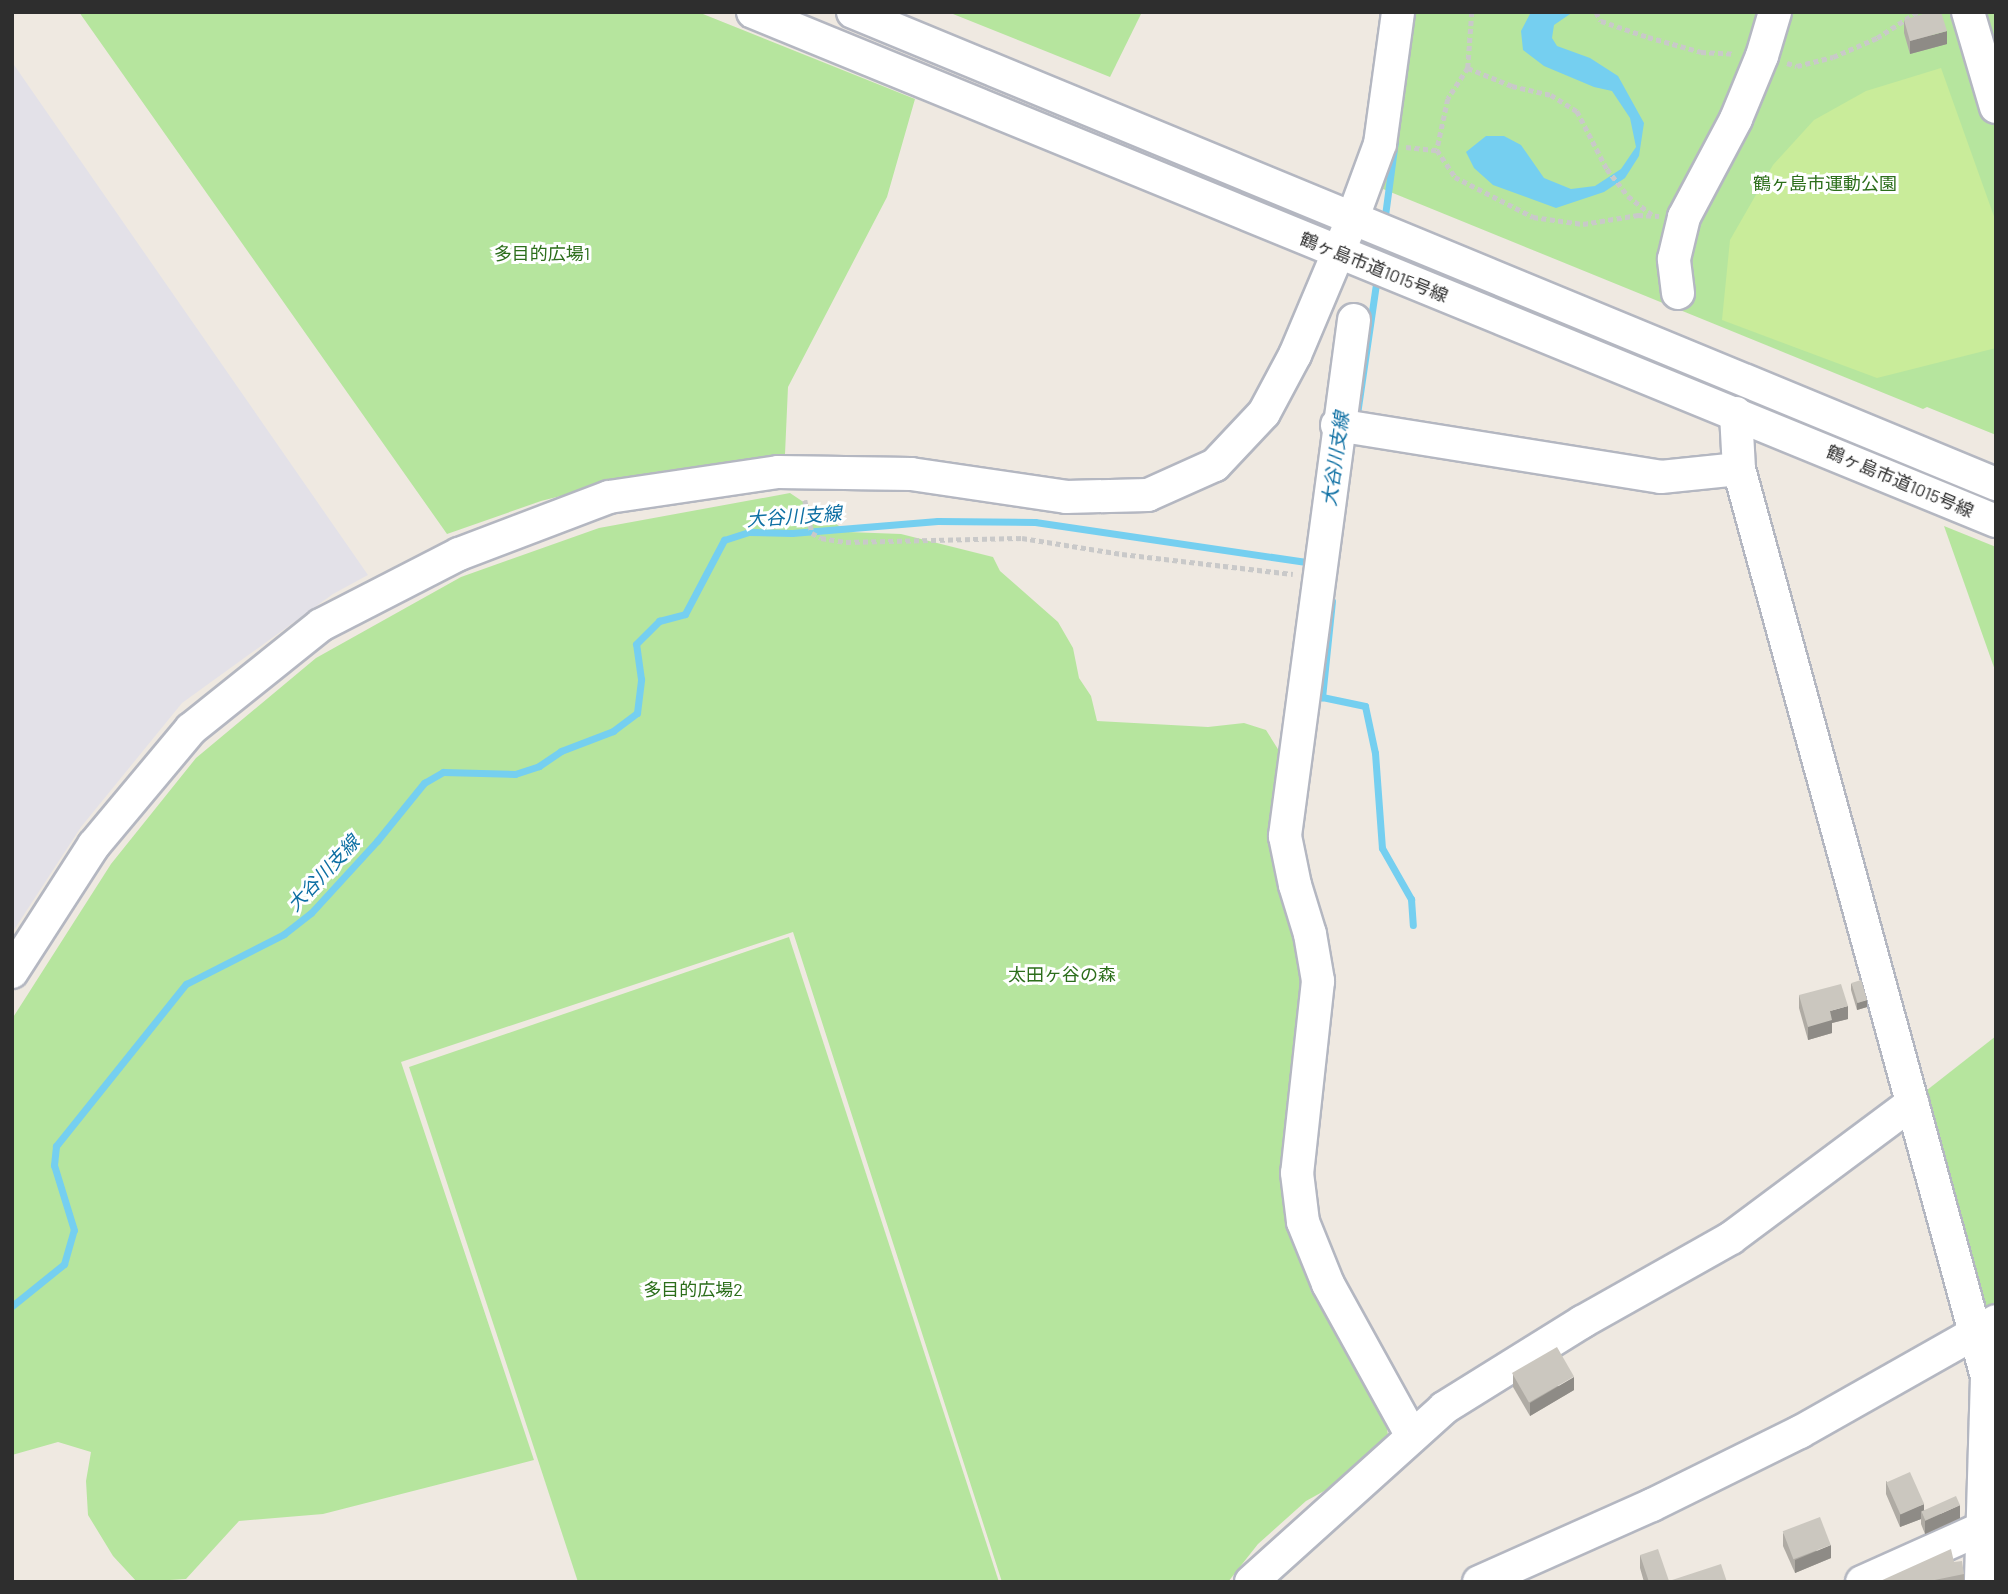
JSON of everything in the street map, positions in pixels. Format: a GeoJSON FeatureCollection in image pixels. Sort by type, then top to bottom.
{"type":"FeatureCollection","features":[{"type":"Feature","properties":{"kind":"street","name":"鶴ヶ島市道1015号線"},"geometry":{"type":"LineString","coordinates":[[753,12],[1996,521]]}},
{"type":"Feature","properties":{"kind":"street","name":"鶴ヶ島市道1015号線"},"geometry":{"type":"LineString","coordinates":[[853,12],[1996,484]]}},
{"type":"Feature","properties":{"kind":"street"},"geometry":{"type":"LineString","coordinates":[[12,972],[94,845],[191,729],[321,625],[459,554],[609,497],[778,472],[911,474],[1066,497],[1148,495],[1215,465],[1264,413],[1295,355],[1352,220],[1380,145],[1398,12]]}},
{"type":"Feature","properties":{"kind":"street"},"geometry":{"type":"LineString","coordinates":[[1678,293],[1669,216],[1736,119],[1762,56],[1775,12]]}},
{"type":"Feature","properties":{"kind":"street"},"geometry":{"type":"LineString","coordinates":[[1968,12],[1996,107]]}},
{"type":"Feature","properties":{"kind":"street"},"geometry":{"type":"LineString","coordinates":[[1354,320],[1337,425],[1285,836],[1294,885],[1310,934],[1318,981],[1297,1173],[1303,1222],[1328,1284],[1412,1436]]}},
{"type":"Feature","properties":{"kind":"street"},"geometry":{"type":"LineString","coordinates":[[1736,413],[1739,469],[1912,1103],[1985,1328],[1989,1525],[1981,1582]]}},
{"type":"Feature","properties":{"kind":"street"},"geometry":{"type":"LineString","coordinates":[[1337,425],[1661,477],[1739,469]]}},
{"type":"Feature","properties":{"kind":"street"},"geometry":{"type":"LineString","coordinates":[[1251,1582],[1444,1408],[1582,1322],[1731,1238],[1912,1103]]}},
{"type":"Feature","properties":{"kind":"street"},"geometry":{"type":"LineString","coordinates":[[1479,1582],[1652,1506],[1800,1432],[1985,1328]]}},
{"type":"Feature","properties":{"kind":"street"},"geometry":{"type":"LineString","coordinates":[[1862,1582],[1989,1525]]}},
{"type":"Feature","properties":{"kind":"path"},"geometry":{"type":"LineString","coordinates":[[1472,12],[1468,68],[1448,99],[1437,150],[1455,177],[1533,217],[1583,224],[1669,216]]}},
{"type":"Feature","properties":{"kind":"path"},"geometry":{"type":"LineString","coordinates":[[1596,12],[1601,21],[1701,52],[1762,56],[1797,66],[1833,57],[1877,38],[1917,12]]}},
{"type":"Feature","properties":{"kind":"path"},"geometry":{"type":"LineString","coordinates":[[1468,68],[1512,86],[1551,95],[1577,111],[1607,169],[1628,197],[1669,216]]}},
{"type":"Feature","properties":{"kind":"path"},"geometry":{"type":"LineString","coordinates":[[805,500],[813,533],[821,538],[845,542],[1022,538],[1122,554],[1318,577]]}},
{"type":"Feature","properties":{"kind":"shaded area"},"geometry":{"type":"Polygon","coordinates":[[[12,62],[368,575],[333,594],[182,703],[81,827],[12,933],[12,62]]]}},
{"type":"Feature","properties":{"kind":"green space","name":"多目的広場1"},"geometry":{"type":"Polygon","coordinates":[[[79,12],[698,12],[915,99],[887,197],[788,387],[785,454],[655,472],[541,501],[447,534],[79,12]]]}},
{"type":"Feature","properties":{"kind":"green space"},"geometry":{"type":"Polygon","coordinates":[[[948,12],[1142,12],[1110,77],[948,12]]]}},
{"type":"Feature","properties":{"kind":"green space","name":"鶴ヶ島市運動公園"},"geometry":{"type":"Polygon","coordinates":[[[1407,12],[1996,12],[1996,435],[1927,407],[1923,409],[1383,189],[1407,12]]]}},
{"type":"Feature","properties":{"kind":"green space"},"geometry":{"type":"Polygon","coordinates":[[[1941,68],[1996,222],[1996,348],[1877,378],[1722,320],[1730,240],[1773,165],[1814,120],[1866,91],[1941,68]]]}},
{"type":"Feature","properties":{"kind":"green space","name":"太田ヶ谷の森"},"geometry":{"type":"Polygon","coordinates":[[[790,493],[848,532],[901,534],[993,557],[1000,571],[1058,622],[1073,648],[1079,678],[1091,696],[1097,721],[1208,727],[1244,723],[1266,730],[1281,754],[1305,934],[1304,1260],[1311,1292],[1332,1320],[1384,1410],[1388,1435],[1335,1485],[1306,1501],[1258,1544],[1228,1582],[1002,1582],[793,932],[401,1062],[534,1460],[323,1514],[239,1521],[186,1579],[137,1582],[113,1556],[88,1515],[86,1481],[91,1452],[58,1442],[12,1455],[12,1019],[111,864],[196,758],[316,658],[461,577],[599,528],[790,493]]]}},
{"type":"Feature","properties":{"kind":"green space"},"geometry":{"type":"Polygon","coordinates":[[[1944,526],[1996,547],[1996,673],[1944,526]]]}},
{"type":"Feature","properties":{"kind":"green space","name":"多目的広場2"},"geometry":{"type":"Polygon","coordinates":[[[789,937],[999,1582],[578,1582],[409,1067],[789,937]]]}},
{"type":"Feature","properties":{"kind":"green space"},"geometry":{"type":"Polygon","coordinates":[[[1996,1036],[1996,1320],[1989,1322],[1922,1094],[1996,1036]]]}},
{"type":"Feature","properties":{"kind":"water"},"geometry":{"type":"Polygon","coordinates":[[[1531,12],[1573,12],[1554,25],[1552,38],[1557,46],[1590,58],[1618,76],[1644,123],[1639,156],[1625,178],[1604,192],[1556,208],[1493,185],[1474,168],[1466,152],[1486,136],[1504,136],[1521,145],[1544,178],[1571,189],[1595,186],[1621,169],[1636,147],[1630,118],[1612,91],[1594,87],[1544,66],[1523,50],[1521,31],[1531,12]]]}},
{"type":"Feature","properties":{"kind":"building"},"geometry":{"type":"Polygon","coordinates":[[[1929,12],[1941,12],[1947,31],[1910,41],[1904,20],[1929,12]]]}},
{"type":"Feature","properties":{"kind":"building"},"geometry":{"type":"Polygon","coordinates":[[[1861,980],[1867,1000],[1858,1003],[1851,983],[1861,980]]]}},
{"type":"Feature","properties":{"kind":"building"},"geometry":{"type":"Polygon","coordinates":[[[1841,984],[1848,1006],[1830,1011],[1832,1020],[1808,1027],[1799,995],[1841,984]]]}},
{"type":"Feature","properties":{"kind":"building"},"geometry":{"type":"Polygon","coordinates":[[[1557,1347],[1574,1376],[1529,1402],[1512,1373],[1557,1347]]]}},
{"type":"Feature","properties":{"kind":"building"},"geometry":{"type":"Polygon","coordinates":[[[1910,1472],[1924,1504],[1900,1515],[1886,1483],[1910,1472]]]}},
{"type":"Feature","properties":{"kind":"building"},"geometry":{"type":"Polygon","coordinates":[[[1956,1496],[1960,1505],[1925,1521],[1921,1511],[1956,1496]]]}},
{"type":"Feature","properties":{"kind":"building"},"geometry":{"type":"Polygon","coordinates":[[[1820,1517],[1831,1545],[1793,1559],[1783,1531],[1820,1517]]]}},
{"type":"Feature","properties":{"kind":"building"},"geometry":{"type":"Polygon","coordinates":[[[1658,1549],[1669,1581],[1721,1564],[1727,1582],[1649,1582],[1640,1555],[1658,1549]]]}},
{"type":"Feature","properties":{"kind":"building"},"geometry":{"type":"Polygon","coordinates":[[[1951,1549],[1954,1562],[1962,1561],[1964,1574],[1925,1582],[1878,1582],[1951,1549]]]}},
{"type":"Feature","properties":{"kind":"waterway","name":"大谷川支線"},"geometry":{"type":"LineString","coordinates":[[1384,223],[1395,141]]}},
{"type":"Feature","properties":{"kind":"waterway","name":"大谷川支線"},"geometry":{"type":"LineString","coordinates":[[1357,414],[1377,277]]}},
{"type":"Feature","properties":{"kind":"waterway","name":"大谷川支線"},"geometry":{"type":"LineString","coordinates":[[12,1306],[64,1264],[74,1230],[54,1165],[56,1146],[186,984],[284,934],[311,913],[377,841],[424,783],[443,772],[515,774],[539,766],[561,751],[613,731],[637,713],[641,679],[636,644],[659,621],[685,614],[724,540],[749,532],[792,533],[938,521],[1035,522],[1313,563]]}},
{"type":"Feature","properties":{"kind":"waterway"},"geometry":{"type":"LineString","coordinates":[[1332,601],[1322,697],[1365,706],[1375,753],[1382,848],[1411,899],[1413,925]]}}]}
